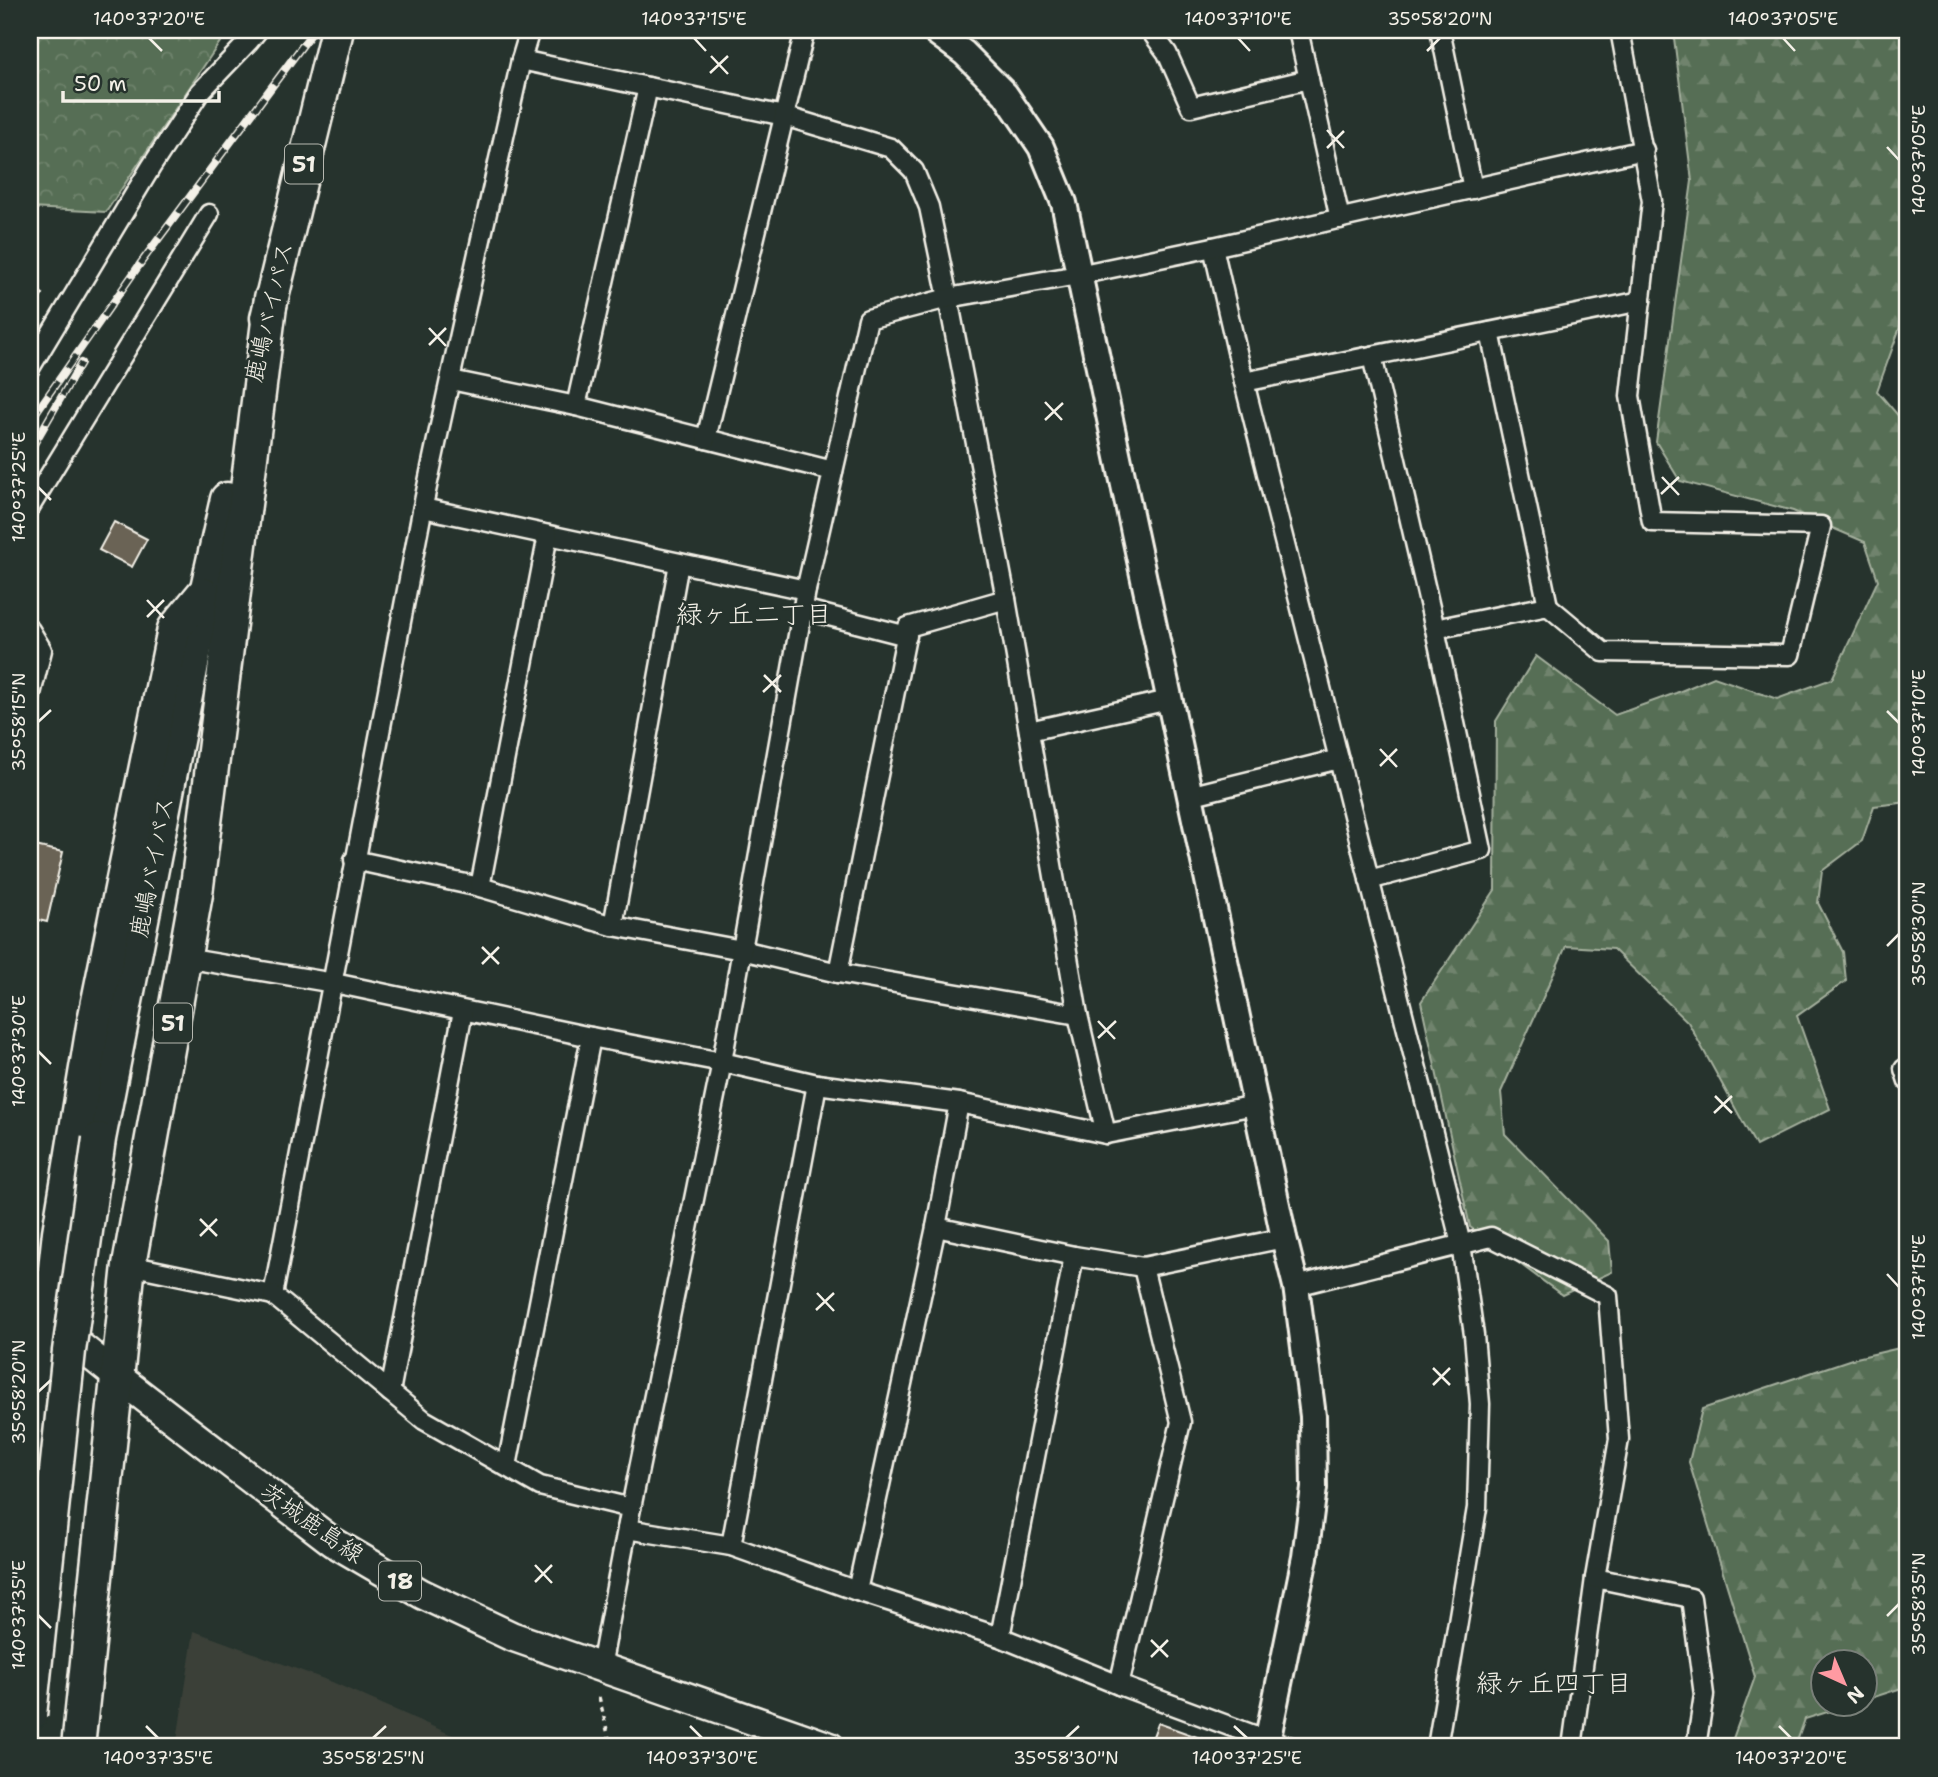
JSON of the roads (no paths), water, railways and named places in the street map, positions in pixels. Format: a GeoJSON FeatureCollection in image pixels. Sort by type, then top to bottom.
{"type":"FeatureCollection","features":[{"type":"Feature","properties":{"kind":"highway","name":"鹿嶋バイパス"},"geometry":{"type":"LineString","coordinates":[[30,1715],[69,1351],[99,1139],[207,589],[271,298],[337,30]]}},
{"type":"Feature","properties":{"kind":"highway","name":"51"},"geometry":{"type":"LineString","coordinates":[[78,1747],[130,1265],[196,894],[271,298]]}},
{"type":"Feature","properties":{"kind":"highway","name":"51"},"geometry":{"type":"LineString","coordinates":[[30,1497],[39,1314],[59,1232],[93,1026],[174,629],[207,589]]}},
{"type":"Feature","properties":{"kind":"main road","name":"茨城鹿島線"},"geometry":{"type":"LineString","coordinates":[[39,1314],[333,1542],[422,1594],[511,1636],[830,1747]]}},
{"type":"Feature","properties":{"kind":"street"},"geometry":{"type":"LineString","coordinates":[[30,368],[151,167],[200,92],[258,30]]}},
{"type":"Feature","properties":{"kind":"street"},"geometry":{"type":"LineString","coordinates":[[273,1295],[423,508],[521,60],[530,30]]}},
{"type":"Feature","properties":{"kind":"street"},"geometry":{"type":"LineString","coordinates":[[706,439],[805,30]]}},
{"type":"Feature","properties":{"kind":"street"},"geometry":{"type":"LineString","coordinates":[[933,30],[964,53],[1005,94],[1041,147],[1064,203],[1255,1105],[1296,1286],[1313,1416],[1314,1488],[1305,1557],[1267,1744]]}},
{"type":"Feature","properties":{"kind":"street"},"geometry":{"type":"LineString","coordinates":[[1150,30],[1167,53],[1191,107],[1309,79]]}},
{"type":"Feature","properties":{"kind":"street"},"geometry":{"type":"LineString","coordinates":[[1298,30],[1340,219]]}},
{"type":"Feature","properties":{"kind":"street"},"geometry":{"type":"LineString","coordinates":[[1440,30],[1473,189]]}},
{"type":"Feature","properties":{"kind":"street"},"geometry":{"type":"LineString","coordinates":[[1490,332],[1548,606],[1603,652],[1790,655],[1821,526],[1652,522],[1630,396],[1652,201],[1620,30]]}},
{"type":"Feature","properties":{"kind":"street"},"geometry":{"type":"LineString","coordinates":[[521,60],[784,116],[891,148],[914,171],[929,206],[948,298],[1006,599],[1078,1015],[1106,1134]]}},
{"type":"Feature","properties":{"kind":"street"},"geometry":{"type":"LineString","coordinates":[[576,406],[648,87]]}},
{"type":"Feature","properties":{"kind":"street"},"geometry":{"type":"LineString","coordinates":[[601,1667],[722,1062],[802,609],[868,319],[948,298],[1213,247],[1644,150]]}},
{"type":"Feature","properties":{"kind":"street"},"geometry":{"type":"LineString","coordinates":[[30,507],[209,214]]}},
{"type":"Feature","properties":{"kind":"street"},"geometry":{"type":"LineString","coordinates":[[1213,247],[1244,382],[1461,1244],[1474,1335],[1480,1404],[1477,1508],[1437,1747]]}},
{"type":"Feature","properties":{"kind":"street"},"geometry":{"type":"LineString","coordinates":[[1244,382],[1641,300]]}},
{"type":"Feature","properties":{"kind":"street"},"geometry":{"type":"LineString","coordinates":[[1369,880],[1482,849],[1372,356]]}},
{"type":"Feature","properties":{"kind":"street"},"geometry":{"type":"LineString","coordinates":[[451,380],[576,406],[833,471]]}},
{"type":"Feature","properties":{"kind":"street"},"geometry":{"type":"LineString","coordinates":[[423,508],[806,590]]}},
{"type":"Feature","properties":{"kind":"street"},"geometry":{"type":"LineString","coordinates":[[481,887],[548,535]]}},
{"type":"Feature","properties":{"kind":"street"},"geometry":{"type":"LineString","coordinates":[[612,926],[678,563]]}},
{"type":"Feature","properties":{"kind":"street"},"geometry":{"type":"LineString","coordinates":[[838,973],[908,627],[1006,599]]}},
{"type":"Feature","properties":{"kind":"street"},"geometry":{"type":"LineString","coordinates":[[1435,629],[1548,606]]}},
{"type":"Feature","properties":{"kind":"street"},"geometry":{"type":"LineString","coordinates":[[802,609],[907,636]]}},
{"type":"Feature","properties":{"kind":"street"},"geometry":{"type":"LineString","coordinates":[[30,630],[42,650],[30,698]]}},
{"type":"Feature","properties":{"kind":"street"},"geometry":{"type":"LineString","coordinates":[[1029,731],[1169,700]]}},
{"type":"Feature","properties":{"kind":"street"},"geometry":{"type":"LineString","coordinates":[[1189,796],[1339,759]]}},
{"type":"Feature","properties":{"kind":"street"},"geometry":{"type":"LineString","coordinates":[[354,860],[481,887],[612,926],[742,950],[838,973],[1078,1015]]}},
{"type":"Feature","properties":{"kind":"street"},"geometry":{"type":"LineString","coordinates":[[184,958],[334,983],[817,1084],[959,1103],[1106,1134],[1255,1105]]}},
{"type":"Feature","properties":{"kind":"street"},"geometry":{"type":"LineString","coordinates":[[390,1392],[463,1011]]}},
{"type":"Feature","properties":{"kind":"street"},"geometry":{"type":"LineString","coordinates":[[507,1466],[591,1037]]}},
{"type":"Feature","properties":{"kind":"street"},"geometry":{"type":"LineString","coordinates":[[1908,1067],[1904,1069],[1908,1081]]}},
{"type":"Feature","properties":{"kind":"street"},"geometry":{"type":"LineString","coordinates":[[731,1546],[817,1084]]}},
{"type":"Feature","properties":{"kind":"street"},"geometry":{"type":"LineString","coordinates":[[857,1591],[936,1227],[959,1103]]}},
{"type":"Feature","properties":{"kind":"street"},"geometry":{"type":"LineString","coordinates":[[936,1227],[1074,1256],[1143,1267],[1284,1238]]}},
{"type":"Feature","properties":{"kind":"street"},"geometry":{"type":"LineString","coordinates":[[1296,1286],[1492,1237],[1608,1296],[1619,1439],[1595,1578],[1572,1747]]}},
{"type":"Feature","properties":{"kind":"street"},"geometry":{"type":"LineString","coordinates":[[1000,1637],[1074,1256]]}},
{"type":"Feature","properties":{"kind":"street"},"geometry":{"type":"LineString","coordinates":[[130,1265],[273,1295],[424,1420],[540,1486],[631,1508]]}},
{"type":"Feature","properties":{"kind":"street"},"geometry":{"type":"LineString","coordinates":[[1119,1685],[1181,1422],[1143,1267]]}},
{"type":"Feature","properties":{"kind":"street"},"geometry":{"type":"LineString","coordinates":[[627,1529],[731,1546],[857,1591],[1000,1637],[1267,1744],[1291,1747]]}},
{"type":"Feature","properties":{"kind":"street"},"geometry":{"type":"LineString","coordinates":[[1595,1578],[1691,1598],[1704,1695],[1696,1747]]}},
{"type":"Feature","properties":{"kind":"railway"},"geometry":{"type":"LineString","coordinates":[[30,421],[140,264],[314,30]]}},
{"type":"Feature","properties":{"kind":"railway"},"geometry":{"type":"LineString","coordinates":[[30,451],[81,363]]}},
{"type":"Feature","properties":{"kind":"district","name":"緑ヶ丘二丁目"},"geometry":{"type":"Point","coordinates":[754,614]}},
{"type":"Feature","properties":{"kind":"district","name":"緑ヶ丘四丁目"},"geometry":{"type":"Point","coordinates":[1554,1683]}}]}
